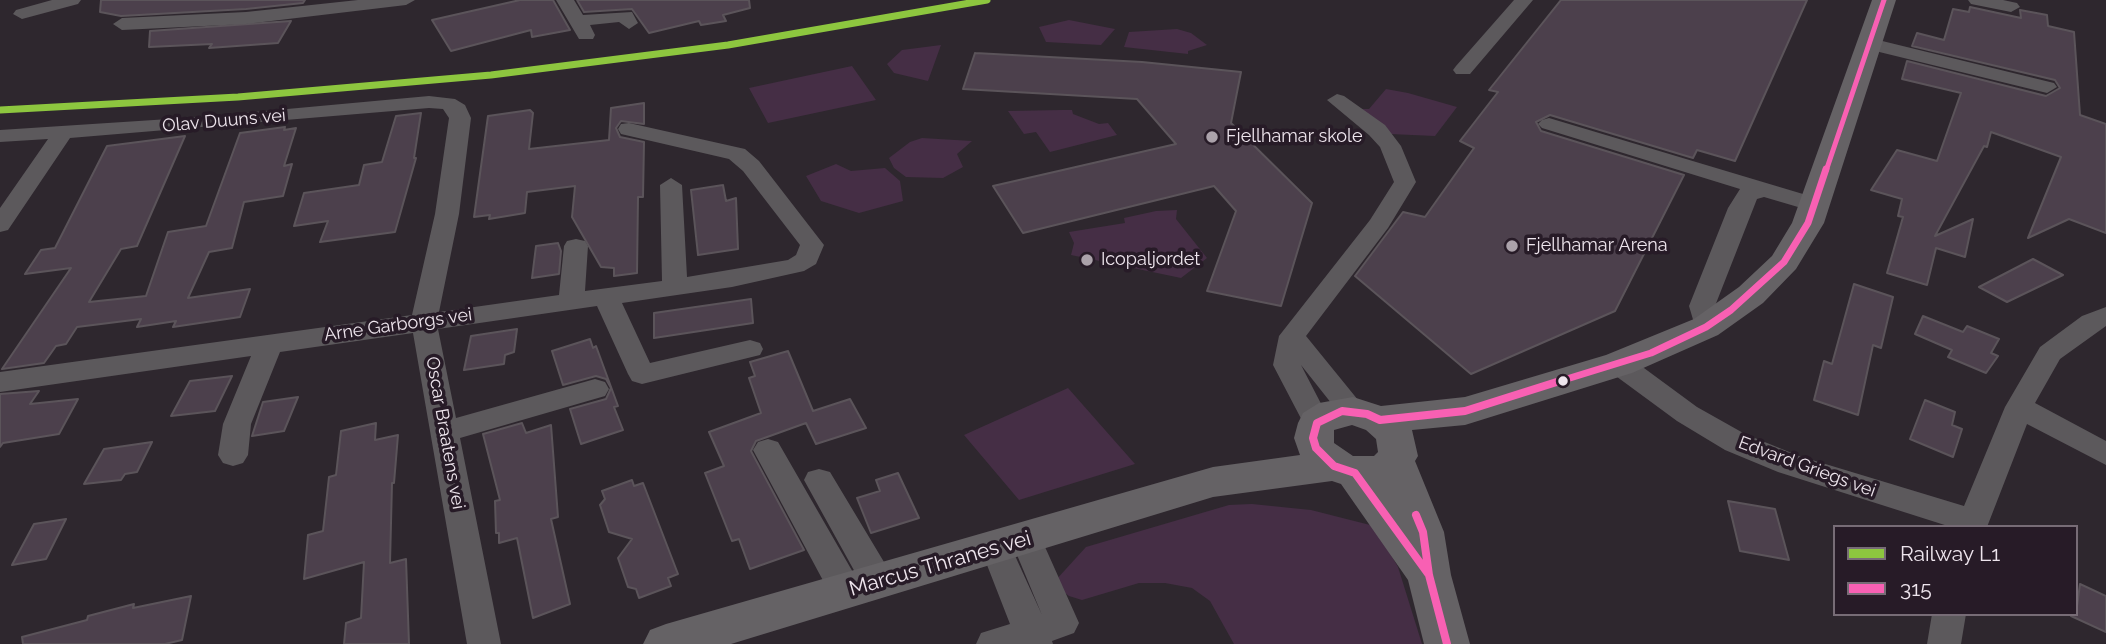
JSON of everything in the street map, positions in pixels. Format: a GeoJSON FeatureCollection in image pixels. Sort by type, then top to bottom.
{"type":"FeatureCollection","features":[{"type":"Feature","properties":{"kind":"main road"},"geometry":{"type":"LineString","coordinates":[[1429,575],[1330,450],[1332,414],[1382,435],[1619,364],[1706,327],[1751,295],[1784,262],[1798,243],[1815,205],[1884,0]]}},
{"type":"Feature","properties":{"kind":"main road"},"geometry":{"type":"LineString","coordinates":[[1330,450],[1379,471],[1382,435]]}},
{"type":"Feature","properties":{"kind":"main road"},"geometry":{"type":"LineString","coordinates":[[1382,435],[1423,532],[1429,575],[1447,644]]}},
{"type":"Feature","properties":{"kind":"main road","name":"Marcus Thranes vei"},"geometry":{"type":"LineString","coordinates":[[666,644],[1330,450]]}},
{"type":"Feature","properties":{"kind":"street"},"geometry":{"type":"LineString","coordinates":[[22,15],[72,0]]}},
{"type":"Feature","properties":{"kind":"street"},"geometry":{"type":"LineString","coordinates":[[122,24],[246,19],[406,0]]}},
{"type":"Feature","properties":{"kind":"street"},"geometry":{"type":"LineString","coordinates":[[565,0],[583,28],[626,16],[629,23]]}},
{"type":"Feature","properties":{"kind":"street"},"geometry":{"type":"LineString","coordinates":[[1463,70],[1524,0]]}},
{"type":"Feature","properties":{"kind":"street"},"geometry":{"type":"LineString","coordinates":[[1977,0],[2011,7]]}},
{"type":"Feature","properties":{"kind":"street"},"geometry":{"type":"LineString","coordinates":[[1870,44],[2048,86]]}},
{"type":"Feature","properties":{"kind":"street"},"geometry":{"type":"LineString","coordinates":[[1330,450],[1287,365],[1292,336],[1380,223],[1405,182],[1390,146],[1377,130],[1337,100]]}},
{"type":"Feature","properties":{"kind":"street","name":"Olav Duuns vei"},"geometry":{"type":"LineString","coordinates":[[0,136],[62,134],[429,102],[448,103]]}},
{"type":"Feature","properties":{"kind":"street","name":"Oscar Braatens vei"},"geometry":{"type":"LineString","coordinates":[[448,103],[457,109],[460,118],[447,214],[425,322],[484,644]]}},
{"type":"Feature","properties":{"kind":"street"},"geometry":{"type":"LineString","coordinates":[[1549,124],[1721,174],[1815,205]]}},
{"type":"Feature","properties":{"kind":"street","name":"Arne Garborgs vei"},"geometry":{"type":"LineString","coordinates":[[0,382],[675,287],[795,266],[807,259],[812,245],[744,160],[713,146],[629,129]]}},
{"type":"Feature","properties":{"kind":"street"},"geometry":{"type":"LineString","coordinates":[[0,225],[62,134]]}},
{"type":"Feature","properties":{"kind":"street"},"geometry":{"type":"LineString","coordinates":[[671,185],[675,287]]}},
{"type":"Feature","properties":{"kind":"street"},"geometry":{"type":"LineString","coordinates":[[1706,327],[1702,306],[1740,208],[1748,194],[1763,190]]}},
{"type":"Feature","properties":{"kind":"street"},"geometry":{"type":"LineString","coordinates":[[571,302],[576,246]]}},
{"type":"Feature","properties":{"kind":"street"},"geometry":{"type":"LineString","coordinates":[[606,297],[642,374],[750,349]]}},
{"type":"Feature","properties":{"kind":"street","name":"Edvard Griegs vei"},"geometry":{"type":"LineString","coordinates":[[1619,364],[1687,414],[1735,442],[1789,464],[1971,524],[2019,407],[2049,352],[2091,322],[2106,316]]}},
{"type":"Feature","properties":{"kind":"street"},"geometry":{"type":"LineString","coordinates":[[1292,336],[1382,435]]}},
{"type":"Feature","properties":{"kind":"street"},"geometry":{"type":"LineString","coordinates":[[233,455],[237,424],[270,343]]}},
{"type":"Feature","properties":{"kind":"street"},"geometry":{"type":"LineString","coordinates":[[445,432],[595,389]]}},
{"type":"Feature","properties":{"kind":"street"},"geometry":{"type":"LineString","coordinates":[[2019,407],[2106,454]]}},
{"type":"Feature","properties":{"kind":"street"},"geometry":{"type":"LineString","coordinates":[[768,450],[862,587]]}},
{"type":"Feature","properties":{"kind":"street"},"geometry":{"type":"LineString","coordinates":[[819,480],[862,587]]}},
{"type":"Feature","properties":{"kind":"street"},"geometry":{"type":"LineString","coordinates":[[993,644],[1043,633],[1011,543]]}},
{"type":"Feature","properties":{"kind":"street"},"geometry":{"type":"LineString","coordinates":[[1944,644],[1949,616]]}},
{"type":"Feature","properties":{"kind":"shaded area"},"geometry":{"type":"Polygon","coordinates":[[[1069,20],[1115,29],[1101,45],[1046,42],[1039,27],[1069,20]]]}},
{"type":"Feature","properties":{"kind":"shaded area"},"geometry":{"type":"Polygon","coordinates":[[[1177,29],[1191,33],[1207,45],[1188,51],[1188,54],[1124,47],[1129,32],[1177,29]]]}},
{"type":"Feature","properties":{"kind":"shaded area"},"geometry":{"type":"Polygon","coordinates":[[[941,45],[928,81],[894,73],[887,64],[902,50],[941,45]]]}},
{"type":"Feature","properties":{"kind":"shaded area"},"geometry":{"type":"Polygon","coordinates":[[[852,66],[876,100],[768,123],[749,88],[852,66]]]}},
{"type":"Feature","properties":{"kind":"shaded area"},"geometry":{"type":"Polygon","coordinates":[[[1386,89],[1457,107],[1435,136],[1390,134],[1355,109],[1369,109],[1386,89]]]}},
{"type":"Feature","properties":{"kind":"shaded area"},"geometry":{"type":"Polygon","coordinates":[[[1072,110],[1073,114],[1099,124],[1108,123],[1117,135],[1050,152],[1036,132],[1024,134],[1008,111],[1072,110]]]}},
{"type":"Feature","properties":{"kind":"shaded area"},"geometry":{"type":"Polygon","coordinates":[[[922,138],[972,141],[957,154],[963,167],[943,178],[906,177],[894,168],[889,158],[910,142],[922,138]]]}},
{"type":"Feature","properties":{"kind":"shaded area"},"geometry":{"type":"Polygon","coordinates":[[[836,164],[851,171],[885,168],[900,181],[903,201],[859,213],[821,201],[806,176],[836,164]]]}},
{"type":"Feature","properties":{"kind":"shaded area"},"geometry":{"type":"Polygon","coordinates":[[[1177,210],[1176,219],[1207,258],[1181,278],[1071,255],[1074,243],[1069,232],[1125,223],[1124,218],[1156,211],[1177,210]]]}},
{"type":"Feature","properties":{"kind":"shaded area"},"geometry":{"type":"Polygon","coordinates":[[[1068,388],[1135,464],[1019,500],[964,435],[1068,388]]]}},
{"type":"Feature","properties":{"kind":"shaded area"},"geometry":{"type":"Polygon","coordinates":[[[1252,504],[1311,510],[1374,526],[1398,567],[1422,644],[1234,644],[1210,601],[1192,588],[1165,583],[1139,583],[1082,600],[1069,596],[1056,586],[1055,581],[1086,547],[1229,505],[1252,504]]]}},
{"type":"Feature","properties":{"kind":"building"},"geometry":{"type":"Polygon","coordinates":[[[101,0],[305,0],[303,3],[246,9],[121,16],[100,12],[101,0]]]}},
{"type":"Feature","properties":{"kind":"building"},"geometry":{"type":"Polygon","coordinates":[[[520,0],[553,0],[570,30],[532,37],[531,30],[451,51],[432,20],[520,0]]]}},
{"type":"Feature","properties":{"kind":"building"},"geometry":{"type":"Polygon","coordinates":[[[577,0],[749,0],[750,8],[723,15],[726,21],[701,25],[699,21],[649,33],[632,9],[584,12],[577,0]]]}},
{"type":"Feature","properties":{"kind":"building"},"geometry":{"type":"Polygon","coordinates":[[[1561,0],[1807,0],[1735,161],[1697,150],[1693,158],[1550,115],[1536,122],[1541,131],[1684,175],[1615,311],[1471,374],[1355,276],[1403,212],[1425,217],[1474,148],[1460,141],[1498,92],[1489,90],[1561,0]]]}},
{"type":"Feature","properties":{"kind":"building"},"geometry":{"type":"Polygon","coordinates":[[[1970,7],[2021,18],[2020,10],[2047,15],[2048,26],[2074,32],[2080,115],[2106,124],[2106,233],[2069,219],[2028,238],[2061,157],[1991,132],[1987,147],[1984,146],[1935,236],[1973,219],[1965,257],[1936,248],[1927,285],[1887,273],[1903,217],[1898,216],[1902,199],[1871,190],[1897,150],[1937,161],[1961,93],[1902,79],[1907,61],[2046,96],[2060,88],[2055,80],[1912,46],[1917,33],[1944,40],[1953,9],[1969,12],[1970,7]]]}},
{"type":"Feature","properties":{"kind":"building"},"geometry":{"type":"Polygon","coordinates":[[[291,21],[278,43],[209,48],[212,44],[149,47],[150,31],[291,21]]]}},
{"type":"Feature","properties":{"kind":"building"},"geometry":{"type":"Polygon","coordinates":[[[975,53],[1142,62],[1241,72],[1231,123],[1312,203],[1281,306],[1207,291],[1236,211],[1214,186],[1023,233],[993,186],[1176,144],[1137,99],[963,89],[975,53]]]}},
{"type":"Feature","properties":{"kind":"building"},"geometry":{"type":"Polygon","coordinates":[[[644,103],[644,124],[621,121],[616,128],[620,137],[644,142],[643,197],[638,197],[637,273],[614,276],[614,268],[601,267],[572,217],[575,186],[527,192],[525,213],[489,219],[490,215],[474,217],[488,116],[530,110],[533,113],[529,149],[609,140],[611,108],[644,103]]]}},
{"type":"Feature","properties":{"kind":"building"},"geometry":{"type":"Polygon","coordinates":[[[421,113],[416,158],[395,232],[320,242],[328,221],[294,226],[304,193],[359,185],[364,165],[382,162],[396,116],[421,113]]]}},
{"type":"Feature","properties":{"kind":"building"},"geometry":{"type":"Polygon","coordinates":[[[285,127],[284,130],[296,128],[284,166],[292,164],[283,196],[244,202],[232,248],[209,252],[188,298],[250,289],[240,317],[173,327],[176,321],[137,327],[141,319],[77,327],[66,344],[56,346],[44,363],[2,369],[71,268],[25,274],[41,250],[55,248],[107,146],[185,136],[137,246],[121,249],[89,302],[146,296],[168,232],[206,226],[240,133],[285,127]]]}},
{"type":"Feature","properties":{"kind":"building"},"geometry":{"type":"Polygon","coordinates":[[[723,185],[726,201],[736,198],[738,249],[698,255],[691,190],[723,185]]]}},
{"type":"Feature","properties":{"kind":"building"},"geometry":{"type":"Polygon","coordinates":[[[558,243],[561,251],[559,274],[532,278],[536,246],[558,243]]]}},
{"type":"Feature","properties":{"kind":"building"},"geometry":{"type":"Polygon","coordinates":[[[2033,259],[2063,275],[2007,302],[1979,287],[2033,259]]]}},
{"type":"Feature","properties":{"kind":"building"},"geometry":{"type":"Polygon","coordinates":[[[1854,284],[1893,297],[1881,348],[1873,345],[1858,415],[1814,400],[1824,361],[1832,364],[1854,284]]]}},
{"type":"Feature","properties":{"kind":"building"},"geometry":{"type":"Polygon","coordinates":[[[751,299],[753,323],[654,338],[654,313],[751,299]]]}},
{"type":"Feature","properties":{"kind":"building"},"geometry":{"type":"Polygon","coordinates":[[[1923,316],[1963,332],[1967,326],[1999,339],[1991,353],[1998,356],[1986,373],[1948,357],[1952,350],[1915,334],[1923,316]]]}},
{"type":"Feature","properties":{"kind":"building"},"geometry":{"type":"Polygon","coordinates":[[[517,329],[514,352],[505,355],[504,364],[464,370],[471,336],[517,329]]]}},
{"type":"Feature","properties":{"kind":"building"},"geometry":{"type":"Polygon","coordinates":[[[590,339],[593,348],[596,346],[618,406],[614,407],[623,430],[581,444],[570,409],[606,399],[611,388],[606,379],[596,376],[563,385],[552,351],[590,339]]]}},
{"type":"Feature","properties":{"kind":"building"},"geometry":{"type":"Polygon","coordinates":[[[788,351],[813,411],[850,399],[866,428],[816,444],[806,423],[756,441],[751,451],[804,550],[750,569],[739,539],[732,541],[705,473],[724,466],[709,432],[761,413],[749,378],[755,376],[750,362],[788,351]]]}},
{"type":"Feature","properties":{"kind":"building"},"geometry":{"type":"Polygon","coordinates":[[[232,376],[215,411],[171,416],[190,381],[232,376]]]}},
{"type":"Feature","properties":{"kind":"building"},"geometry":{"type":"Polygon","coordinates":[[[39,391],[30,404],[78,399],[59,434],[3,443],[0,447],[0,394],[39,391]]]}},
{"type":"Feature","properties":{"kind":"building"},"geometry":{"type":"Polygon","coordinates":[[[298,397],[284,431],[252,436],[263,402],[298,397]]]}},
{"type":"Feature","properties":{"kind":"building"},"geometry":{"type":"Polygon","coordinates":[[[1925,400],[1955,412],[1952,425],[1962,429],[1953,457],[1910,439],[1925,400]]]}},
{"type":"Feature","properties":{"kind":"building"},"geometry":{"type":"Polygon","coordinates":[[[376,423],[375,440],[398,435],[392,483],[390,563],[406,559],[409,644],[344,644],[346,623],[361,618],[364,562],[304,579],[308,535],[323,531],[329,477],[336,475],[341,431],[376,423]]]}},
{"type":"Feature","properties":{"kind":"building"},"geometry":{"type":"Polygon","coordinates":[[[522,423],[526,433],[551,425],[558,517],[551,519],[570,604],[533,618],[517,538],[499,543],[499,533],[496,533],[495,501],[500,500],[483,434],[522,423]]]}},
{"type":"Feature","properties":{"kind":"building"},"geometry":{"type":"Polygon","coordinates":[[[152,442],[137,472],[125,474],[121,480],[84,484],[104,449],[152,442]]]}},
{"type":"Feature","properties":{"kind":"building"},"geometry":{"type":"Polygon","coordinates":[[[898,473],[919,518],[871,533],[857,498],[880,491],[876,480],[898,473]]]}},
{"type":"Feature","properties":{"kind":"building"},"geometry":{"type":"Polygon","coordinates":[[[632,480],[634,486],[643,483],[678,574],[668,578],[671,586],[639,598],[636,589],[628,587],[618,558],[632,539],[609,532],[600,505],[605,499],[602,491],[632,480]]]}},
{"type":"Feature","properties":{"kind":"building"},"geometry":{"type":"Polygon","coordinates":[[[1728,501],[1775,509],[1789,560],[1740,551],[1728,501]]]}},
{"type":"Feature","properties":{"kind":"building"},"geometry":{"type":"Polygon","coordinates":[[[66,519],[46,559],[12,565],[34,524],[66,519]]]}},
{"type":"Feature","properties":{"kind":"building"},"geometry":{"type":"Polygon","coordinates":[[[2080,584],[2106,596],[2106,632],[2071,616],[2078,616],[2080,584]]]}},
{"type":"Feature","properties":{"kind":"building"},"geometry":{"type":"Polygon","coordinates":[[[191,596],[182,640],[165,644],[23,644],[22,637],[87,620],[88,616],[134,604],[133,608],[191,596]]]}},
{"type":"Feature","properties":{"kind":"rail line","name":"L1"},"geometry":{"type":"LineString","coordinates":[[0,110],[238,97],[491,75],[728,45],[987,0]]}},
{"type":"Feature","properties":{"kind":"transit line","name":"315"},"geometry":{"type":"LineString","coordinates":[[1429,575],[1355,473],[1334,466],[1316,448],[1313,438],[1317,423],[1342,411],[1367,414],[1380,420],[1465,411],[1651,353],[1706,327],[1731,310],[1784,262],[1808,223],[1884,0]]}},
{"type":"Feature","properties":{"kind":"transit line","name":"315"},"geometry":{"type":"LineString","coordinates":[[1416,515],[1423,532],[1429,575],[1447,644]]}},
{"type":"Feature","properties":{"kind":"place","name":"Fjellhamar skole"},"geometry":{"type":"Point","coordinates":[1212,137]}},
{"type":"Feature","properties":{"kind":"place","name":"Fjellhamar Arena"},"geometry":{"type":"Point","coordinates":[1512,246]}},
{"type":"Feature","properties":{"kind":"place","name":"Icopaljordet"},"geometry":{"type":"Point","coordinates":[1087,260]}}]}
